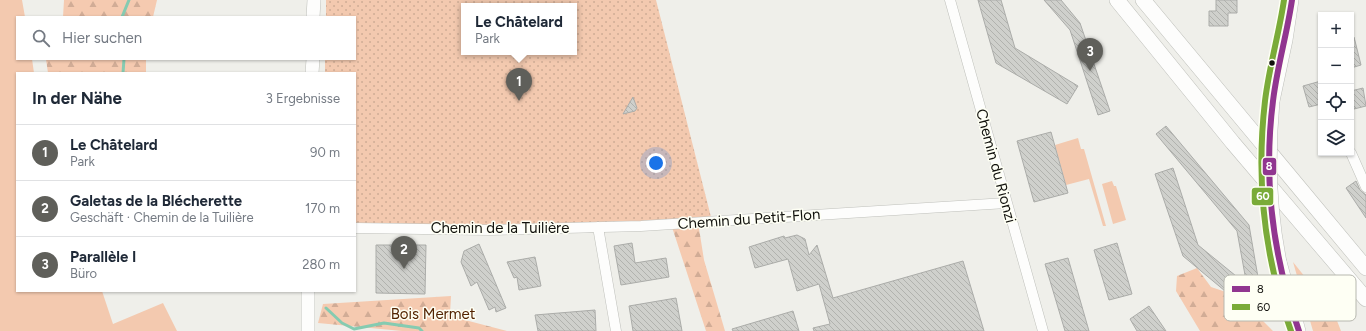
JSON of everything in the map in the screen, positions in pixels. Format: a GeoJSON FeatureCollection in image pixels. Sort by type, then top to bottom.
{"type":"FeatureCollection","features":[{"type":"Feature","properties":{"kind":"highway"},"geometry":{"type":"LineString","coordinates":[[1117,0],[1244,155],[1346,275]]}},
{"type":"Feature","properties":{"kind":"highway"},"geometry":{"type":"LineString","coordinates":[[1143,0],[1366,268]]}},
{"type":"Feature","properties":{"kind":"highway"},"geometry":{"type":"LineString","coordinates":[[1356,287],[1366,299]]}},
{"type":"Feature","properties":{"kind":"main road"},"geometry":{"type":"LineString","coordinates":[[313,16],[314,0]]}},
{"type":"Feature","properties":{"kind":"main road"},"geometry":{"type":"LineString","coordinates":[[1284,275],[1273,223],[1270,178],[1270,137],[1273,101],[1286,40],[1292,0]]}},
{"type":"Feature","properties":{"kind":"main road"},"geometry":{"type":"LineString","coordinates":[[312,72],[313,60]]}},
{"type":"Feature","properties":{"kind":"main road"},"geometry":{"type":"LineString","coordinates":[[308,292],[308,331]]}},
{"type":"Feature","properties":{"kind":"main road"},"geometry":{"type":"LineString","coordinates":[[1296,321],[1299,331]]}},
{"type":"Feature","properties":{"kind":"street","name":"Chemin du Rionzi"},"geometry":{"type":"LineString","coordinates":[[950,0],[1043,331]]}},
{"type":"Feature","properties":{"kind":"street"},"geometry":{"type":"LineString","coordinates":[[1352,156],[1366,186]]}},
{"type":"Feature","properties":{"kind":"street","name":"Chemin du Petit-Flon"},"geometry":{"type":"LineString","coordinates":[[598,227],[1006,203]]}},
{"type":"Feature","properties":{"kind":"street"},"geometry":{"type":"LineString","coordinates":[[598,227],[616,331]]}},
{"type":"Feature","properties":{"kind":"street","name":"Chemin de la Tuilière"},"geometry":{"type":"LineString","coordinates":[[356,228],[489,230],[598,227]]}},
{"type":"Feature","properties":{"kind":"green space"},"geometry":{"type":"Polygon","coordinates":[[[64,0],[157,0],[153,16],[63,16],[64,0]]]}},
{"type":"Feature","properties":{"kind":"green space"},"geometry":{"type":"Polygon","coordinates":[[[46,60],[146,60],[146,72],[48,72],[46,60]]]}},
{"type":"Feature","properties":{"kind":"green space"},"geometry":{"type":"Polygon","coordinates":[[[698,222],[704,260],[725,331],[706,331],[671,224],[698,222]]]}},
{"type":"Feature","properties":{"kind":"green space"},"geometry":{"type":"Polygon","coordinates":[[[1293,262],[1303,275],[1297,275],[1293,262]]]}},
{"type":"Feature","properties":{"kind":"green space"},"geometry":{"type":"Polygon","coordinates":[[[1197,268],[1211,287],[1224,291],[1224,321],[1263,321],[1273,331],[1200,331],[1176,291],[1177,276],[1197,268]]]}},
{"type":"Feature","properties":{"kind":"green space","name":"Bois Mermet"},"geometry":{"type":"Polygon","coordinates":[[[451,296],[450,314],[465,320],[507,331],[402,331],[318,323],[323,304],[451,296]]]}},
{"type":"Feature","properties":{"kind":"green space"},"geometry":{"type":"Polygon","coordinates":[[[1310,321],[1337,321],[1341,331],[1313,331],[1310,321]]]}},
{"type":"Feature","properties":{"kind":"shaded area"},"geometry":{"type":"Polygon","coordinates":[[[0,0],[22,0],[25,16],[16,16],[16,60],[32,60],[34,72],[16,72],[16,292],[102,292],[113,324],[163,303],[177,331],[0,331],[0,0]]]}},
{"type":"Feature","properties":{"kind":"shaded area"},"geometry":{"type":"Polygon","coordinates":[[[326,0],[656,0],[712,221],[356,228],[356,72],[325,72],[325,60],[356,60],[356,16],[326,16],[326,0]]]}},
{"type":"Feature","properties":{"kind":"shaded area"},"geometry":{"type":"Polygon","coordinates":[[[1078,138],[1081,149],[1084,149],[1106,226],[1103,226],[1089,179],[1066,185],[1055,145],[1078,138]]]}},
{"type":"Feature","properties":{"kind":"shaded area"},"geometry":{"type":"Polygon","coordinates":[[[1112,181],[1114,186],[1116,186],[1126,220],[1113,224],[1102,184],[1112,181]]]}},
{"type":"Feature","properties":{"kind":"building"},"geometry":{"type":"Polygon","coordinates":[[[978,0],[1001,0],[1015,48],[1078,86],[1067,104],[996,63],[978,0]]]}},
{"type":"Feature","properties":{"kind":"building"},"geometry":{"type":"Polygon","coordinates":[[[1044,0],[1061,0],[1080,23],[1110,111],[1098,115],[1070,30],[1044,0]]]}},
{"type":"Feature","properties":{"kind":"building"},"geometry":{"type":"Polygon","coordinates":[[[1216,0],[1237,0],[1237,13],[1228,13],[1228,26],[1209,26],[1209,11],[1216,11],[1216,0]]]}},
{"type":"Feature","properties":{"kind":"building"},"geometry":{"type":"Polygon","coordinates":[[[1354,37],[1361,65],[1354,67],[1354,37]]]}},
{"type":"Feature","properties":{"kind":"building"},"geometry":{"type":"Polygon","coordinates":[[[1318,82],[1318,105],[1309,107],[1303,86],[1318,82]]]}},
{"type":"Feature","properties":{"kind":"building"},"geometry":{"type":"Polygon","coordinates":[[[1363,88],[1366,106],[1354,109],[1354,90],[1363,88]]]}},
{"type":"Feature","properties":{"kind":"building"},"geometry":{"type":"Polygon","coordinates":[[[633,97],[637,108],[635,111],[623,114],[633,97]]]}},
{"type":"Feature","properties":{"kind":"building"},"geometry":{"type":"Polygon","coordinates":[[[1166,126],[1249,225],[1258,275],[1245,275],[1237,231],[1156,134],[1166,126]]]}},
{"type":"Feature","properties":{"kind":"building"},"geometry":{"type":"Polygon","coordinates":[[[1051,132],[1068,193],[1034,202],[1017,141],[1051,132]]]}},
{"type":"Feature","properties":{"kind":"building"},"geometry":{"type":"Polygon","coordinates":[[[1173,168],[1198,245],[1235,275],[1224,275],[1224,290],[1183,256],[1155,174],[1173,168]]]}},
{"type":"Feature","properties":{"kind":"building"},"geometry":{"type":"Polygon","coordinates":[[[1356,181],[1360,190],[1366,195],[1366,218],[1346,188],[1356,181]]]}},
{"type":"Feature","properties":{"kind":"building"},"geometry":{"type":"Polygon","coordinates":[[[797,235],[805,239],[809,255],[817,245],[833,298],[963,261],[984,331],[814,331],[813,328],[830,324],[819,284],[797,291],[788,259],[755,268],[749,247],[784,236],[785,238],[797,235]]]}},
{"type":"Feature","properties":{"kind":"building"},"geometry":{"type":"Polygon","coordinates":[[[632,243],[635,263],[666,258],[669,277],[621,285],[614,246],[632,243]]]}},
{"type":"Feature","properties":{"kind":"building"},"geometry":{"type":"Polygon","coordinates":[[[1117,243],[1132,294],[1109,300],[1094,250],[1117,243]]]}},
{"type":"Feature","properties":{"kind":"building"},"geometry":{"type":"Polygon","coordinates":[[[479,244],[506,308],[496,312],[495,307],[489,310],[477,282],[471,286],[461,262],[464,251],[479,244]]]}},
{"type":"Feature","properties":{"kind":"building"},"geometry":{"type":"Polygon","coordinates":[[[376,245],[426,245],[425,294],[376,293],[376,245]]]}},
{"type":"Feature","properties":{"kind":"building"},"geometry":{"type":"Polygon","coordinates":[[[535,257],[541,286],[519,290],[517,277],[514,278],[507,262],[535,257]]]}},
{"type":"Feature","properties":{"kind":"building"},"geometry":{"type":"Polygon","coordinates":[[[1068,258],[1089,331],[1065,331],[1045,264],[1068,258]]]}},
{"type":"Feature","properties":{"kind":"building"},"geometry":{"type":"Polygon","coordinates":[[[676,298],[682,331],[633,331],[629,306],[676,298]]]}},
{"type":"Feature","properties":{"kind":"building"},"geometry":{"type":"Polygon","coordinates":[[[1149,306],[1166,331],[1137,331],[1130,319],[1149,306]]]}},
{"type":"Feature","properties":{"kind":"building"},"geometry":{"type":"Polygon","coordinates":[[[595,310],[596,331],[538,331],[535,315],[595,310]]]}},
{"type":"Feature","properties":{"kind":"building"},"geometry":{"type":"Polygon","coordinates":[[[793,311],[799,331],[733,331],[732,329],[793,311]]]}},
{"type":"Feature","properties":{"kind":"waterway"},"geometry":{"type":"LineString","coordinates":[[122,16],[129,0]]}},
{"type":"Feature","properties":{"kind":"waterway"},"geometry":{"type":"LineString","coordinates":[[123,72],[124,60]]}},
{"type":"Feature","properties":{"kind":"waterway"},"geometry":{"type":"LineString","coordinates":[[326,308],[342,323],[354,329],[384,323],[419,328],[422,331]]}},
{"type":"Feature","properties":{"kind":"transit line","name":"60"},"geometry":{"type":"LineString","coordinates":[[1274,275],[1264,218],[1261,159],[1262,130],[1271,63],[1284,0]]}},
{"type":"Feature","properties":{"kind":"transit line","name":"8"},"geometry":{"type":"LineString","coordinates":[[1283,275],[1272,218],[1269,159],[1273,101],[1292,0]]}},
{"type":"Feature","properties":{"kind":"transit line","name":"60"},"geometry":{"type":"LineString","coordinates":[[1288,321],[1291,331]]}},
{"type":"Feature","properties":{"kind":"transit line","name":"8"},"geometry":{"type":"LineString","coordinates":[[1296,321],[1299,331]]}},
{"type":"Feature","properties":{"kind":"place","name":"Parallèle I"},"geometry":{"type":"Point","coordinates":[1090,71]}},
{"type":"Feature","properties":{"kind":"place","name":"Le Châtelard"},"geometry":{"type":"Point","coordinates":[519,101]}},
{"type":"Feature","properties":{"kind":"place","name":"Galetas de la Blécherette"},"geometry":{"type":"Point","coordinates":[404,269]}}]}
